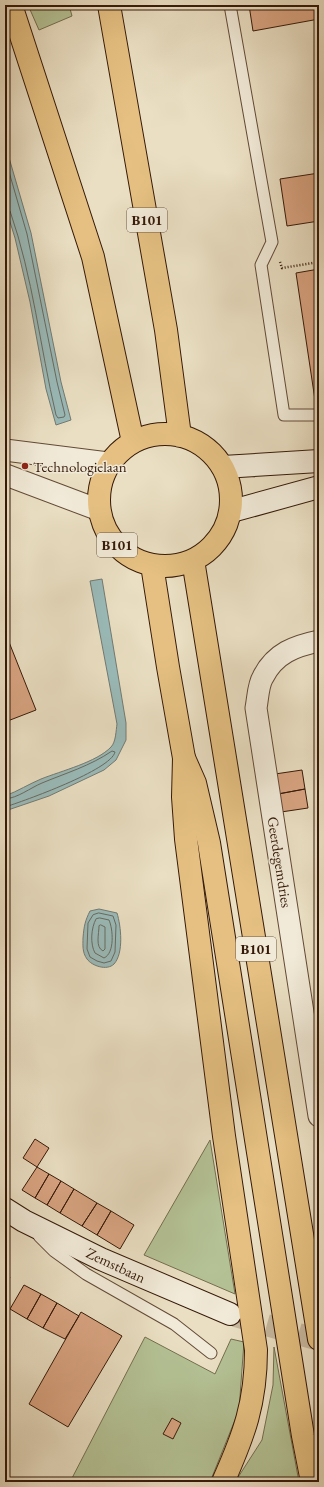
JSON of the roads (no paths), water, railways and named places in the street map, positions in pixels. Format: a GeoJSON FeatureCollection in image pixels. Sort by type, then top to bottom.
{"type":"FeatureCollection","features":[{"type":"Feature","properties":{"kind":"main road"},"geometry":{"type":"LineString","coordinates":[[11,5],[94,257],[133,442]]}},
{"type":"Feature","properties":{"kind":"main road","name":"B101"},"geometry":{"type":"LineString","coordinates":[[109,5],[166,330],[180,436]]}},
{"type":"Feature","properties":{"kind":"main road"},"geometry":{"type":"LineString","coordinates":[[108,463],[133,442],[148,436],[180,436],[203,446],[223,467],[230,484],[232,511]]}},
{"type":"Feature","properties":{"kind":"main road","name":"B101"},"geometry":{"type":"LineString","coordinates":[[108,463],[98,493],[98,510],[109,536],[119,547],[137,560],[163,567],[182,564],[193,560],[201,555],[218,539],[232,511]]}},
{"type":"Feature","properties":{"kind":"main road","name":"B101"},"geometry":{"type":"LineString","coordinates":[[193,560],[319,1339]]}},
{"type":"Feature","properties":{"kind":"main road","name":"B101"},"geometry":{"type":"LineString","coordinates":[[152,565],[184,758],[183,797],[186,839],[224,1136],[256,1350],[256,1374],[247,1422],[223,1482]]}},
{"type":"Feature","properties":{"kind":"main road","name":"B101"},"geometry":{"type":"LineString","coordinates":[[184,758],[195,783],[209,843],[303,1436],[312,1482]]}},
{"type":"Feature","properties":{"kind":"street"},"geometry":{"type":"LineString","coordinates":[[5,450],[108,463]]}},
{"type":"Feature","properties":{"kind":"street"},"geometry":{"type":"LineString","coordinates":[[223,467],[319,461]]}},
{"type":"Feature","properties":{"kind":"street"},"geometry":{"type":"LineString","coordinates":[[6,474],[98,510]]}},
{"type":"Feature","properties":{"kind":"street"},"geometry":{"type":"LineString","coordinates":[[232,511],[319,487]]}},
{"type":"Feature","properties":{"kind":"street","name":"Geerdegemdries"},"geometry":{"type":"LineString","coordinates":[[319,641],[298,646],[278,657],[262,678],[256,708],[319,1116]]}},
{"type":"Feature","properties":{"kind":"street","name":"Zemstbaan"},"geometry":{"type":"LineString","coordinates":[[5,1209],[24,1221],[108,1262],[230,1314]]}},
{"type":"Feature","properties":{"kind":"lane"},"geometry":{"type":"LineString","coordinates":[[230,5],[272,242],[261,265],[284,415],[319,415]]}},
{"type":"Feature","properties":{"kind":"lane"},"geometry":{"type":"LineString","coordinates":[[24,1221],[54,1251],[86,1274],[174,1324],[211,1354]]}},
{"type":"Feature","properties":{"kind":"water"},"geometry":{"type":"Polygon","coordinates":[[[5,144],[31,233],[61,382],[71,420],[56,425],[46,389],[30,302],[15,238],[5,206],[5,144]]]}},
{"type":"Feature","properties":{"kind":"water"},"geometry":{"type":"Polygon","coordinates":[[[102,579],[126,723],[126,740],[116,760],[104,770],[49,796],[5,811],[5,796],[41,779],[88,762],[105,752],[113,745],[116,736],[117,724],[90,581],[102,579]]]}},
{"type":"Feature","properties":{"kind":"water"},"geometry":{"type":"Polygon","coordinates":[[[99,909],[117,913],[120,925],[121,939],[119,953],[114,964],[108,967],[96,966],[89,962],[84,954],[83,948],[84,930],[87,918],[90,911],[99,909]]]}},
{"type":"Feature","properties":{"kind":"tunnel"},"geometry":{"type":"LineString","coordinates":[[235,1316],[319,1340]]}},
{"type":"Feature","properties":{"kind":"place","name":"Technologielaan"},"geometry":{"type":"Point","coordinates":[25,466]}}]}
